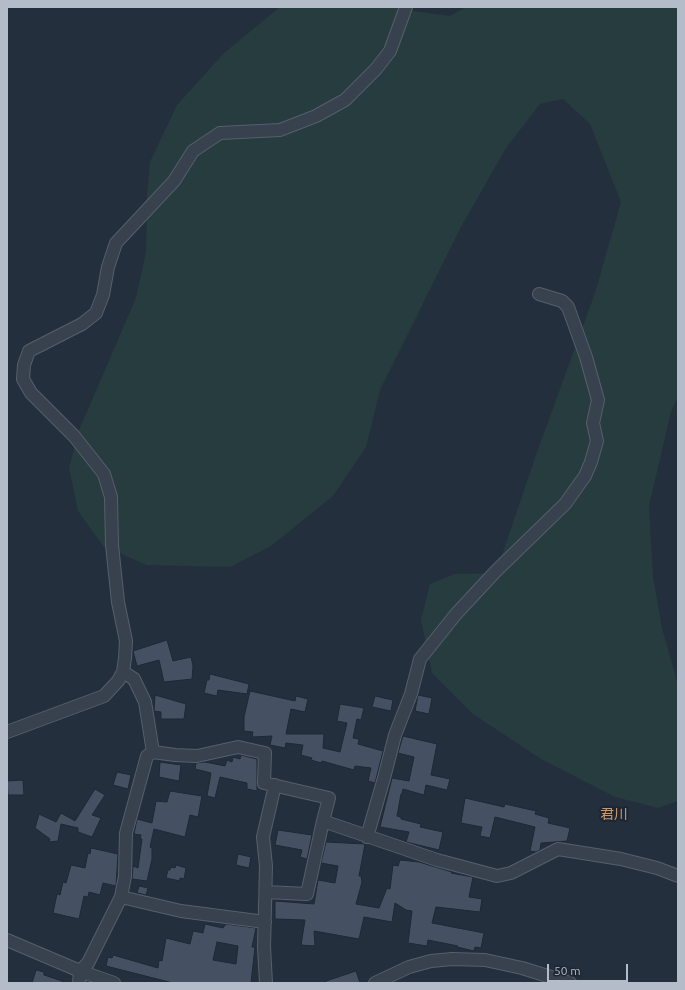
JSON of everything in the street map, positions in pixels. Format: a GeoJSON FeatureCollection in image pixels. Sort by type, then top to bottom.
{"type":"FeatureCollection","features":[{"type":"Feature","properties":{"kind":"street"},"geometry":{"type":"LineString","coordinates":[[7,732],[104,696],[118,681],[123,672],[126,641],[118,602],[112,545],[111,497],[104,474],[74,436],[31,393],[23,380],[24,365],[29,351],[82,324],[96,313],[103,295],[108,267],[116,243],[174,181],[193,151],[220,133],[280,130],[316,116],[345,100],[390,51],[406,7]]}},
{"type":"Feature","properties":{"kind":"street"},"geometry":{"type":"LineString","coordinates":[[367,837],[395,735],[411,694],[420,659],[456,614],[496,570],[565,504],[585,476],[591,462],[597,441],[593,423],[598,400],[586,357],[568,307],[562,301],[539,294]]}},
{"type":"Feature","properties":{"kind":"street"},"geometry":{"type":"LineString","coordinates":[[123,672],[134,679],[145,702],[153,752]]}},
{"type":"Feature","properties":{"kind":"street"},"geometry":{"type":"LineString","coordinates":[[80,977],[121,897],[125,876],[126,833],[147,756],[153,752],[197,756],[238,747],[265,753],[264,782],[275,786],[329,798],[307,894],[266,892]]}},
{"type":"Feature","properties":{"kind":"street"},"geometry":{"type":"LineString","coordinates":[[266,983],[266,892],[264,837],[275,786]]}},
{"type":"Feature","properties":{"kind":"street"},"geometry":{"type":"LineString","coordinates":[[323,821],[437,860],[497,876],[511,873],[558,849],[621,859],[657,868],[678,876]]}},
{"type":"Feature","properties":{"kind":"street"},"geometry":{"type":"LineString","coordinates":[[121,897],[181,911],[265,922]]}},
{"type":"Feature","properties":{"kind":"street"},"geometry":{"type":"LineString","coordinates":[[7,940],[80,977],[114,983]]}},
{"type":"Feature","properties":{"kind":"street"},"geometry":{"type":"LineString","coordinates":[[375,983],[409,967],[431,961],[452,959],[485,960],[522,968],[570,983]]}},
{"type":"Feature","properties":{"kind":"green space"},"geometry":{"type":"Polygon","coordinates":[[[280,7],[410,7],[413,11],[450,16],[466,7],[678,7],[678,397],[671,412],[649,506],[653,577],[662,628],[678,685],[678,801],[658,808],[615,797],[541,759],[473,714],[432,673],[421,620],[430,584],[455,574],[499,573],[502,555],[536,455],[595,293],[621,202],[590,124],[563,99],[540,104],[506,148],[462,225],[380,390],[366,447],[333,496],[271,546],[230,567],[147,565],[103,546],[78,511],[69,468],[79,430],[136,298],[146,252],[147,195],[150,162],[177,105],[224,53],[280,7]]]}},
{"type":"Feature","properties":{"kind":"building"},"geometry":{"type":"Polygon","coordinates":[[[167,640],[173,661],[191,657],[193,666],[192,679],[164,682],[159,660],[137,666],[133,651],[167,640]]]}},
{"type":"Feature","properties":{"kind":"building"},"geometry":{"type":"Polygon","coordinates":[[[210,674],[249,684],[247,694],[218,690],[217,696],[204,693],[210,674]]]}},
{"type":"Feature","properties":{"kind":"building"},"geometry":{"type":"Polygon","coordinates":[[[250,691],[295,701],[296,696],[308,699],[305,712],[291,709],[286,734],[324,734],[323,748],[340,752],[347,723],[337,721],[340,704],[364,708],[361,720],[357,719],[353,738],[359,739],[358,744],[383,751],[375,783],[368,781],[371,768],[355,766],[354,770],[322,761],[321,763],[311,760],[312,758],[301,755],[303,745],[286,743],[285,748],[270,745],[272,736],[252,737],[253,732],[244,731],[244,717],[250,691]]]}},
{"type":"Feature","properties":{"kind":"building"},"geometry":{"type":"Polygon","coordinates":[[[155,695],[186,704],[184,719],[161,719],[161,712],[154,711],[155,695]]]}},
{"type":"Feature","properties":{"kind":"building"},"geometry":{"type":"Polygon","coordinates":[[[418,695],[432,698],[429,714],[415,711],[418,695]]]}},
{"type":"Feature","properties":{"kind":"building"},"geometry":{"type":"Polygon","coordinates":[[[375,696],[393,700],[391,711],[372,707],[375,696]]]}},
{"type":"Feature","properties":{"kind":"building"},"geometry":{"type":"Polygon","coordinates":[[[403,736],[437,744],[431,775],[450,779],[447,790],[426,785],[424,795],[403,789],[397,816],[401,817],[401,819],[421,824],[420,827],[443,832],[439,850],[406,842],[409,832],[380,827],[392,778],[409,781],[414,757],[398,753],[403,736]]]}},
{"type":"Feature","properties":{"kind":"building"},"geometry":{"type":"Polygon","coordinates":[[[241,755],[257,759],[257,791],[247,789],[247,783],[220,777],[215,798],[207,796],[211,773],[195,769],[196,763],[205,762],[225,766],[227,760],[232,762],[233,757],[240,759],[241,755]]]}},
{"type":"Feature","properties":{"kind":"building"},"geometry":{"type":"Polygon","coordinates":[[[160,762],[181,765],[179,781],[159,777],[160,762]]]}},
{"type":"Feature","properties":{"kind":"building"},"geometry":{"type":"Polygon","coordinates":[[[117,772],[131,775],[128,789],[113,785],[117,772]]]}},
{"type":"Feature","properties":{"kind":"building"},"geometry":{"type":"Polygon","coordinates":[[[23,780],[24,795],[8,795],[7,781],[23,780]]]}},
{"type":"Feature","properties":{"kind":"building"},"geometry":{"type":"Polygon","coordinates":[[[95,789],[105,795],[92,815],[101,818],[92,837],[78,832],[78,828],[61,824],[58,841],[49,842],[50,839],[35,828],[39,814],[56,822],[61,813],[75,821],[95,789]]]}},
{"type":"Feature","properties":{"kind":"building"},"geometry":{"type":"Polygon","coordinates":[[[170,791],[202,796],[198,817],[190,815],[185,837],[154,829],[150,847],[152,848],[152,859],[147,881],[132,879],[133,866],[138,868],[142,839],[140,839],[141,835],[134,834],[137,819],[152,823],[156,801],[167,802],[170,791]]]}},
{"type":"Feature","properties":{"kind":"building"},"geometry":{"type":"Polygon","coordinates":[[[465,798],[504,807],[505,804],[536,811],[535,814],[549,818],[548,823],[570,828],[567,841],[541,843],[540,850],[536,852],[530,851],[535,827],[495,817],[490,838],[480,836],[482,827],[461,823],[465,798]]]}},
{"type":"Feature","properties":{"kind":"building"},"geometry":{"type":"Polygon","coordinates":[[[278,830],[312,835],[307,859],[300,857],[302,850],[275,845],[278,830]]]}},
{"type":"Feature","properties":{"kind":"building"},"geometry":{"type":"Polygon","coordinates":[[[326,842],[365,844],[359,876],[361,876],[362,882],[356,904],[379,908],[387,888],[390,889],[393,865],[398,866],[400,860],[419,862],[452,872],[451,873],[473,877],[469,897],[482,899],[480,912],[436,907],[432,923],[484,933],[481,948],[475,947],[474,951],[428,940],[427,946],[408,943],[412,911],[406,910],[395,903],[392,922],[364,917],[359,939],[314,931],[315,946],[301,945],[305,920],[275,919],[275,901],[314,904],[318,880],[335,883],[338,866],[321,863],[326,842]]]}},
{"type":"Feature","properties":{"kind":"building"},"geometry":{"type":"Polygon","coordinates":[[[91,848],[118,854],[116,886],[103,883],[100,895],[89,892],[88,897],[84,896],[79,919],[53,913],[57,894],[60,895],[63,882],[66,883],[71,865],[85,868],[88,853],[90,854],[91,848]]]}},
{"type":"Feature","properties":{"kind":"building"},"geometry":{"type":"Polygon","coordinates":[[[238,854],[251,857],[249,868],[236,865],[238,854]]]}},
{"type":"Feature","properties":{"kind":"building"},"geometry":{"type":"Polygon","coordinates":[[[176,865],[186,868],[184,879],[180,878],[180,881],[166,878],[168,870],[170,870],[171,867],[175,868],[176,865]]]}},
{"type":"Feature","properties":{"kind":"building"},"geometry":{"type":"Polygon","coordinates":[[[139,886],[148,888],[146,895],[137,893],[139,886]]]}},
{"type":"Feature","properties":{"kind":"building"},"geometry":{"type":"Polygon","coordinates":[[[205,924],[223,928],[226,924],[256,928],[252,947],[255,947],[251,983],[173,983],[106,966],[108,957],[112,958],[113,955],[158,968],[159,960],[162,961],[166,938],[190,944],[193,931],[203,933],[205,924]],[[217,942],[213,960],[236,964],[238,946],[217,942]]]}},
{"type":"Feature","properties":{"kind":"building"},"geometry":{"type":"Polygon","coordinates":[[[36,970],[44,972],[44,975],[62,981],[62,983],[32,983],[36,970]]]}},
{"type":"Feature","properties":{"kind":"building"},"geometry":{"type":"Polygon","coordinates":[[[356,971],[360,983],[326,983],[326,981],[356,971]]]}},
{"type":"Feature","properties":{"kind":"district","name":"君川"},"geometry":{"type":"Point","coordinates":[614,814]}}]}
